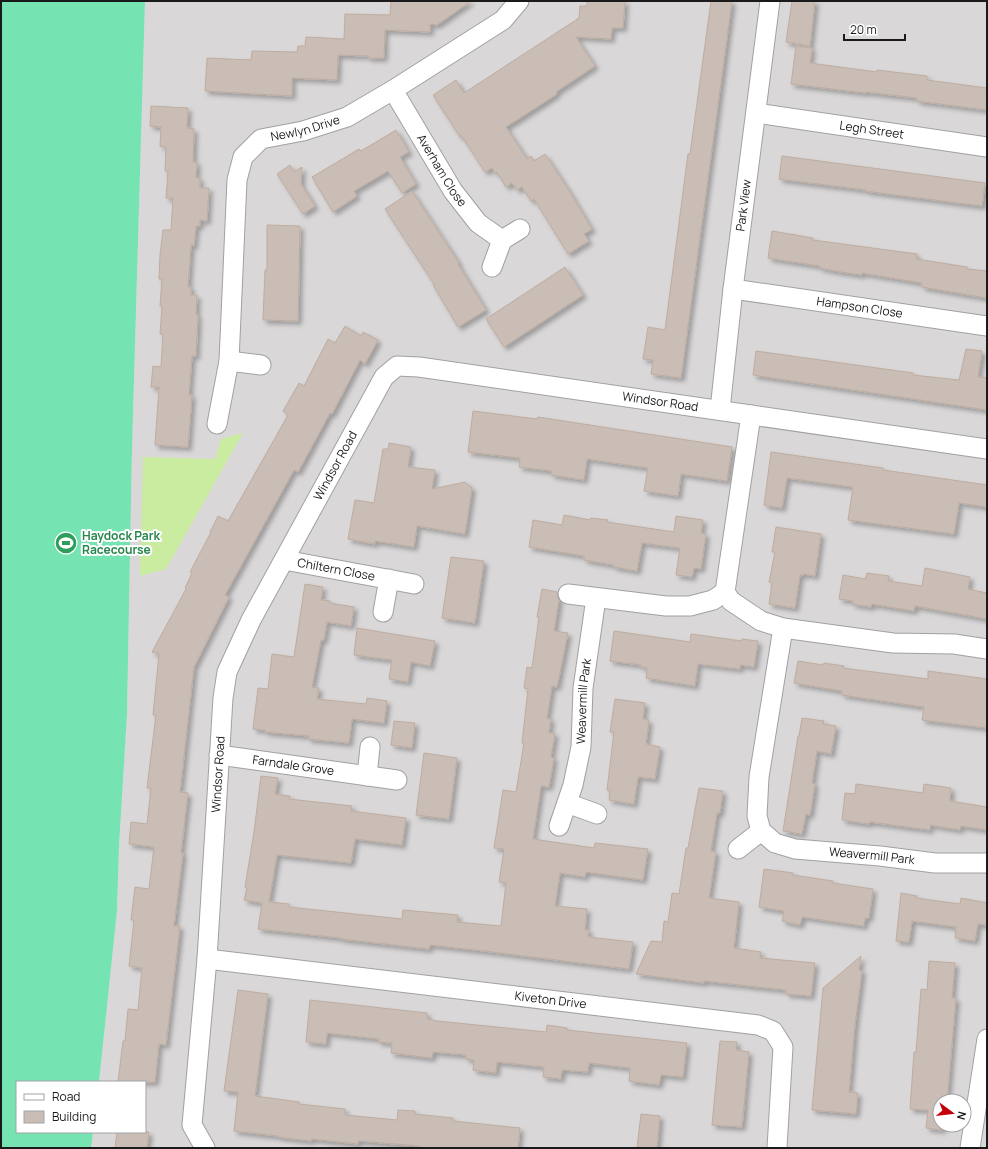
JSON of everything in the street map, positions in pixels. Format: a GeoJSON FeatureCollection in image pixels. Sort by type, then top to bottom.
{"type":"FeatureCollection","features":[{"type":"Feature","properties":{"kind":"street","name":"Newlyn Drive"},"geometry":{"type":"LineString","coordinates":[[218,424],[229,361],[236,180],[243,157],[261,140],[303,131],[347,117],[393,90],[502,20],[519,1]]}},
{"type":"Feature","properties":{"kind":"street","name":"Park View"},"geometry":{"type":"LineString","coordinates":[[720,410],[733,289],[770,1]]}},
{"type":"Feature","properties":{"kind":"street","name":"Averham Close"},"geometry":{"type":"LineString","coordinates":[[393,90],[453,191],[478,224],[502,240]]}},
{"type":"Feature","properties":{"kind":"street","name":"Legh Street"},"geometry":{"type":"LineString","coordinates":[[756,114],[987,147]]}},
{"type":"Feature","properties":{"kind":"street"},"geometry":{"type":"LineString","coordinates":[[492,267],[502,240],[520,229]]}},
{"type":"Feature","properties":{"kind":"street","name":"Hampson Close"},"geometry":{"type":"LineString","coordinates":[[733,289],[987,326]]}},
{"type":"Feature","properties":{"kind":"street"},"geometry":{"type":"LineString","coordinates":[[229,361],[261,365]]}},
{"type":"Feature","properties":{"kind":"street","name":"Windsor Road"},"geometry":{"type":"LineString","coordinates":[[205,1148],[192,1125],[207,959],[222,698],[227,672],[251,620],[384,377],[397,366],[419,367],[987,449]]}},
{"type":"Feature","properties":{"kind":"street"},"geometry":{"type":"LineString","coordinates":[[751,415],[725,592],[731,601],[761,622],[783,628],[892,643],[954,644],[987,649]]}},
{"type":"Feature","properties":{"kind":"street","name":"Chiltern Close"},"geometry":{"type":"LineString","coordinates":[[284,560],[414,584]]}},
{"type":"Feature","properties":{"kind":"street","name":"Chiltern Close"},"geometry":{"type":"LineString","coordinates":[[383,612],[389,579]]}},
{"type":"Feature","properties":{"kind":"street"},"geometry":{"type":"LineString","coordinates":[[568,594],[666,606],[690,606],[713,600],[725,592]]}},
{"type":"Feature","properties":{"kind":"street","name":"Weavermill Park"},"geometry":{"type":"LineString","coordinates":[[559,826],[567,803],[581,747],[583,688],[596,598]]}},
{"type":"Feature","properties":{"kind":"street"},"geometry":{"type":"LineString","coordinates":[[738,849],[762,832],[756,816],[759,777],[783,628]]}},
{"type":"Feature","properties":{"kind":"street"},"geometry":{"type":"LineString","coordinates":[[367,776],[370,747]]}},
{"type":"Feature","properties":{"kind":"street","name":"Farndale Grove"},"geometry":{"type":"LineString","coordinates":[[219,755],[397,780]]}},
{"type":"Feature","properties":{"kind":"street"},"geometry":{"type":"LineString","coordinates":[[567,803],[596,814]]}},
{"type":"Feature","properties":{"kind":"street","name":"Weavermill Park"},"geometry":{"type":"LineString","coordinates":[[762,832],[775,843],[795,849],[880,856],[935,863],[987,863]]}},
{"type":"Feature","properties":{"kind":"street","name":"Kiveton Drive"},"geometry":{"type":"LineString","coordinates":[[207,959],[758,1025],[773,1032],[783,1047],[777,1148]]}},
{"type":"Feature","properties":{"kind":"street"},"geometry":{"type":"LineString","coordinates":[[970,1148],[987,1038]]}},
{"type":"Feature","properties":{"kind":"shaded area"},"geometry":{"type":"Polygon","coordinates":[[[145,1],[987,2],[987,1148],[91,1148],[93,1133],[146,1133],[146,1081],[99,1081],[117,911],[119,846],[127,714],[132,449],[145,1]]]}},
{"type":"Feature","properties":{"kind":"green space","name":"Haydock Park Racecourse"},"geometry":{"type":"Polygon","coordinates":[[[1,1],[145,1],[132,449],[127,714],[119,846],[117,911],[99,1081],[16,1081],[16,1133],[93,1133],[91,1148],[1,1148],[1,1]]]}},
{"type":"Feature","properties":{"kind":"green space"},"geometry":{"type":"Polygon","coordinates":[[[243,433],[166,569],[140,576],[143,457],[215,459],[221,439],[243,433]]]}},
{"type":"Feature","properties":{"kind":"building"},"geometry":{"type":"Polygon","coordinates":[[[391,1],[471,1],[437,25],[430,24],[430,32],[385,30],[384,58],[338,55],[337,80],[292,78],[292,96],[205,91],[207,58],[251,60],[252,51],[297,52],[298,46],[305,46],[306,37],[344,39],[345,14],[390,15],[391,1]]]}},
{"type":"Feature","properties":{"kind":"building"},"geometry":{"type":"Polygon","coordinates":[[[587,1],[625,1],[623,28],[612,28],[611,39],[576,37],[595,66],[556,92],[557,94],[506,127],[527,159],[531,156],[534,161],[545,154],[592,229],[584,234],[589,241],[568,254],[534,199],[531,201],[522,187],[517,190],[512,183],[506,187],[497,172],[495,173],[492,168],[485,172],[433,95],[456,80],[464,93],[579,18],[580,6],[587,6],[587,1]]]}},
{"type":"Feature","properties":{"kind":"building"},"geometry":{"type":"Polygon","coordinates":[[[711,1],[732,1],[681,378],[651,374],[653,360],[643,359],[648,327],[665,330],[688,154],[690,154],[711,1]]]}},
{"type":"Feature","properties":{"kind":"building"},"geometry":{"type":"Polygon","coordinates":[[[792,1],[815,1],[810,46],[786,42],[792,1]]]}},
{"type":"Feature","properties":{"kind":"building"},"geometry":{"type":"Polygon","coordinates":[[[796,46],[812,48],[810,63],[877,72],[877,70],[927,76],[927,80],[987,88],[987,110],[917,101],[917,98],[791,84],[796,46]]]}},
{"type":"Feature","properties":{"kind":"building"},"geometry":{"type":"Polygon","coordinates":[[[151,106],[188,108],[187,128],[194,129],[193,162],[197,162],[196,178],[200,178],[200,188],[209,188],[207,221],[200,220],[200,226],[196,226],[194,246],[191,245],[188,287],[191,287],[191,295],[197,295],[196,314],[198,315],[196,356],[192,356],[189,395],[192,395],[188,447],[155,445],[159,387],[151,387],[153,366],[161,367],[163,334],[160,334],[162,279],[159,279],[160,255],[163,230],[171,230],[173,198],[166,198],[168,171],[165,171],[166,147],[160,146],[161,127],[150,126],[151,106]]]}},
{"type":"Feature","properties":{"kind":"building"},"geometry":{"type":"Polygon","coordinates":[[[396,130],[409,152],[400,157],[416,184],[402,193],[388,171],[354,191],[357,196],[333,212],[312,177],[359,149],[361,151],[396,130]]]}},
{"type":"Feature","properties":{"kind":"building"},"geometry":{"type":"Polygon","coordinates":[[[782,156],[985,183],[982,206],[779,179],[782,156]]]}},
{"type":"Feature","properties":{"kind":"building"},"geometry":{"type":"Polygon","coordinates":[[[290,165],[294,172],[302,167],[301,184],[315,206],[303,214],[277,174],[290,165]]]}},
{"type":"Feature","properties":{"kind":"building"},"geometry":{"type":"Polygon","coordinates":[[[412,191],[459,263],[458,264],[486,310],[458,327],[433,285],[434,284],[385,209],[412,191]]]}},
{"type":"Feature","properties":{"kind":"building"},"geometry":{"type":"Polygon","coordinates":[[[267,225],[300,226],[298,321],[263,320],[265,270],[267,270],[267,225]]]}},
{"type":"Feature","properties":{"kind":"building"},"geometry":{"type":"Polygon","coordinates":[[[772,231],[813,238],[813,240],[917,254],[916,259],[967,267],[967,269],[987,271],[987,298],[922,287],[922,283],[862,273],[862,275],[841,272],[820,268],[820,266],[768,258],[772,231]]]}},
{"type":"Feature","properties":{"kind":"building"},"geometry":{"type":"Polygon","coordinates":[[[565,267],[583,295],[504,347],[486,319],[565,267]]]}},
{"type":"Feature","properties":{"kind":"building"},"geometry":{"type":"Polygon","coordinates":[[[345,326],[361,336],[363,332],[378,340],[365,364],[360,360],[332,414],[330,413],[298,472],[294,470],[225,595],[229,597],[194,667],[180,792],[188,793],[181,853],[183,853],[174,926],[180,926],[166,1045],[159,1044],[155,1082],[118,1081],[123,1041],[125,1041],[128,1009],[138,1010],[142,968],[129,966],[134,920],[131,920],[135,887],[149,889],[154,847],[129,844],[131,822],[147,824],[151,788],[147,788],[156,715],[153,715],[159,654],[152,652],[186,589],[185,588],[192,573],[190,572],[218,516],[228,521],[288,415],[283,411],[299,383],[304,386],[328,339],[335,343],[345,326]]]}},
{"type":"Feature","properties":{"kind":"building"},"geometry":{"type":"Polygon","coordinates":[[[966,349],[982,351],[978,377],[987,378],[987,410],[753,375],[756,351],[913,373],[913,375],[959,380],[966,349]]]}},
{"type":"Feature","properties":{"kind":"building"},"geometry":{"type":"Polygon","coordinates":[[[473,411],[537,419],[538,417],[732,447],[727,481],[681,474],[678,496],[644,491],[648,468],[587,459],[584,480],[551,475],[552,471],[519,467],[520,458],[468,452],[473,411]]]}},
{"type":"Feature","properties":{"kind":"building"},"geometry":{"type":"Polygon","coordinates":[[[389,443],[411,447],[408,467],[435,470],[432,489],[465,482],[472,488],[465,534],[417,526],[414,547],[375,541],[375,544],[348,539],[355,500],[374,503],[383,449],[388,449],[389,443]]]}},
{"type":"Feature","properties":{"kind":"building"},"geometry":{"type":"Polygon","coordinates":[[[771,452],[987,485],[987,507],[959,503],[954,534],[848,520],[853,487],[787,478],[782,508],[764,505],[771,452]]]}},
{"type":"Feature","properties":{"kind":"building"},"geometry":{"type":"Polygon","coordinates":[[[564,515],[590,520],[591,518],[608,520],[607,522],[674,532],[676,516],[703,520],[701,533],[706,534],[701,569],[694,568],[692,577],[676,575],[680,548],[642,543],[637,571],[614,567],[614,565],[584,560],[584,556],[529,547],[533,520],[562,525],[564,515]]]}},
{"type":"Feature","properties":{"kind":"building"},"geometry":{"type":"Polygon","coordinates":[[[776,527],[821,534],[815,576],[804,574],[800,575],[795,608],[769,604],[772,583],[769,582],[775,552],[772,552],[776,527]]]}},
{"type":"Feature","properties":{"kind":"building"},"geometry":{"type":"Polygon","coordinates":[[[451,557],[484,561],[475,623],[442,618],[451,557]]]}},
{"type":"Feature","properties":{"kind":"building"},"geometry":{"type":"Polygon","coordinates":[[[925,568],[970,577],[968,589],[987,593],[987,619],[915,606],[914,611],[872,604],[871,607],[852,604],[853,601],[839,599],[843,575],[865,579],[867,573],[889,576],[888,581],[922,586],[925,568]]]}},
{"type":"Feature","properties":{"kind":"building"},"geometry":{"type":"Polygon","coordinates":[[[305,584],[323,587],[321,600],[354,607],[351,626],[327,622],[324,640],[321,640],[312,687],[319,688],[317,699],[366,704],[367,698],[387,701],[384,723],[352,719],[349,743],[308,739],[309,736],[265,732],[265,730],[253,729],[258,688],[268,689],[272,654],[294,657],[305,584]]]}},
{"type":"Feature","properties":{"kind":"building"},"geometry":{"type":"Polygon","coordinates":[[[542,589],[557,592],[559,600],[554,631],[568,633],[557,687],[552,686],[547,718],[551,719],[549,733],[555,733],[551,757],[554,758],[549,787],[541,786],[533,839],[594,848],[595,843],[648,849],[643,880],[586,872],[585,877],[560,873],[555,906],[587,909],[585,930],[589,930],[588,937],[633,942],[629,969],[430,945],[429,949],[258,929],[262,903],[244,900],[247,888],[245,887],[261,776],[278,778],[275,794],[290,796],[289,799],[352,806],[351,811],[406,818],[402,845],[355,839],[351,863],[277,855],[269,902],[289,904],[289,907],[402,919],[403,910],[458,915],[457,922],[501,926],[506,883],[499,882],[504,849],[494,848],[503,790],[516,792],[524,743],[522,743],[528,689],[524,688],[527,667],[532,668],[539,617],[537,617],[542,589]]]}},
{"type":"Feature","properties":{"kind":"building"},"geometry":{"type":"Polygon","coordinates":[[[357,628],[435,641],[430,666],[411,662],[408,682],[389,679],[392,660],[354,655],[357,628]]]}},
{"type":"Feature","properties":{"kind":"building"},"geometry":{"type":"Polygon","coordinates":[[[614,631],[690,642],[691,634],[742,641],[742,639],[758,641],[754,667],[740,665],[740,669],[698,664],[695,686],[646,678],[647,668],[641,667],[641,665],[610,661],[614,631]]]}},
{"type":"Feature","properties":{"kind":"building"},"geometry":{"type":"Polygon","coordinates":[[[798,661],[823,665],[824,663],[844,666],[843,668],[928,679],[928,671],[987,679],[987,728],[922,720],[924,707],[842,695],[842,691],[794,683],[798,661]]]}},
{"type":"Feature","properties":{"kind":"building"},"geometry":{"type":"Polygon","coordinates":[[[615,699],[645,703],[643,719],[649,720],[646,744],[660,747],[655,779],[638,777],[634,804],[609,800],[610,791],[607,790],[614,732],[610,732],[615,699]]]}},
{"type":"Feature","properties":{"kind":"building"},"geometry":{"type":"Polygon","coordinates":[[[802,718],[824,721],[823,724],[836,726],[831,754],[817,751],[812,783],[815,784],[810,815],[806,814],[802,834],[783,831],[802,718]]]}},
{"type":"Feature","properties":{"kind":"building"},"geometry":{"type":"Polygon","coordinates":[[[394,721],[415,723],[412,748],[391,745],[394,721]]]}},
{"type":"Feature","properties":{"kind":"building"},"geometry":{"type":"Polygon","coordinates":[[[424,753],[457,758],[449,819],[416,815],[424,753]]]}},
{"type":"Feature","properties":{"kind":"building"},"geometry":{"type":"Polygon","coordinates":[[[856,784],[923,793],[924,784],[951,788],[950,801],[987,807],[987,830],[961,826],[960,830],[930,825],[930,830],[842,820],[845,793],[855,794],[856,784]]]}},
{"type":"Feature","properties":{"kind":"building"},"geometry":{"type":"Polygon","coordinates":[[[699,788],[723,791],[720,813],[717,813],[711,851],[716,852],[709,898],[739,902],[734,948],[761,952],[760,958],[815,963],[811,996],[786,994],[786,990],[704,981],[704,983],[636,974],[651,941],[662,942],[664,921],[668,922],[672,893],[679,894],[686,848],[688,848],[699,788]]]}},
{"type":"Feature","properties":{"kind":"building"},"geometry":{"type":"Polygon","coordinates":[[[764,869],[833,881],[833,883],[873,889],[869,918],[865,918],[864,926],[802,917],[800,925],[782,921],[784,911],[759,907],[764,869]]]}},
{"type":"Feature","properties":{"kind":"building"},"geometry":{"type":"Polygon","coordinates":[[[901,893],[917,896],[916,898],[960,904],[961,898],[987,903],[987,925],[978,924],[975,941],[955,938],[956,927],[912,921],[909,942],[896,941],[901,893]]]}},
{"type":"Feature","properties":{"kind":"building"},"geometry":{"type":"Polygon","coordinates":[[[861,956],[859,970],[862,971],[855,1024],[849,1092],[858,1093],[856,1114],[812,1110],[823,988],[861,956]]]}},
{"type":"Feature","properties":{"kind":"building"},"geometry":{"type":"Polygon","coordinates":[[[929,961],[955,963],[952,998],[956,998],[948,1093],[932,1093],[932,1129],[926,1128],[928,1110],[910,1109],[914,1052],[916,1052],[921,989],[927,990],[929,961]]]}},
{"type":"Feature","properties":{"kind":"building"},"geometry":{"type":"Polygon","coordinates":[[[238,990],[268,994],[255,1096],[299,1102],[299,1104],[345,1109],[345,1115],[397,1120],[398,1110],[415,1111],[415,1114],[453,1118],[453,1121],[520,1128],[518,1148],[420,1148],[420,1146],[359,1141],[358,1144],[312,1139],[311,1141],[234,1131],[238,1092],[224,1091],[238,990]]]}},
{"type":"Feature","properties":{"kind":"building"},"geometry":{"type":"Polygon","coordinates":[[[310,1000],[427,1013],[427,1019],[437,1021],[546,1032],[547,1025],[567,1028],[567,1030],[687,1043],[683,1077],[661,1075],[659,1085],[629,1081],[630,1068],[589,1063],[588,1072],[562,1070],[561,1079],[543,1077],[544,1067],[497,1062],[496,1073],[473,1070],[474,1060],[466,1059],[466,1055],[433,1052],[432,1058],[391,1053],[392,1043],[378,1042],[379,1039],[327,1033],[326,1044],[306,1042],[310,1000]]]}},
{"type":"Feature","properties":{"kind":"building"},"geometry":{"type":"Polygon","coordinates":[[[720,1041],[737,1042],[736,1050],[749,1052],[742,1127],[712,1125],[720,1041]]]}},
{"type":"Feature","properties":{"kind":"building"},"geometry":{"type":"Polygon","coordinates":[[[641,1114],[660,1116],[657,1148],[637,1148],[641,1114]]]}},
{"type":"Feature","properties":{"kind":"building"},"geometry":{"type":"Polygon","coordinates":[[[149,1132],[147,1148],[115,1148],[117,1133],[149,1132]]]}},
{"type":"Feature","properties":{"kind":"place","name":"Haydock Park Racecourse"},"geometry":{"type":"Point","coordinates":[66,543]}}]}
